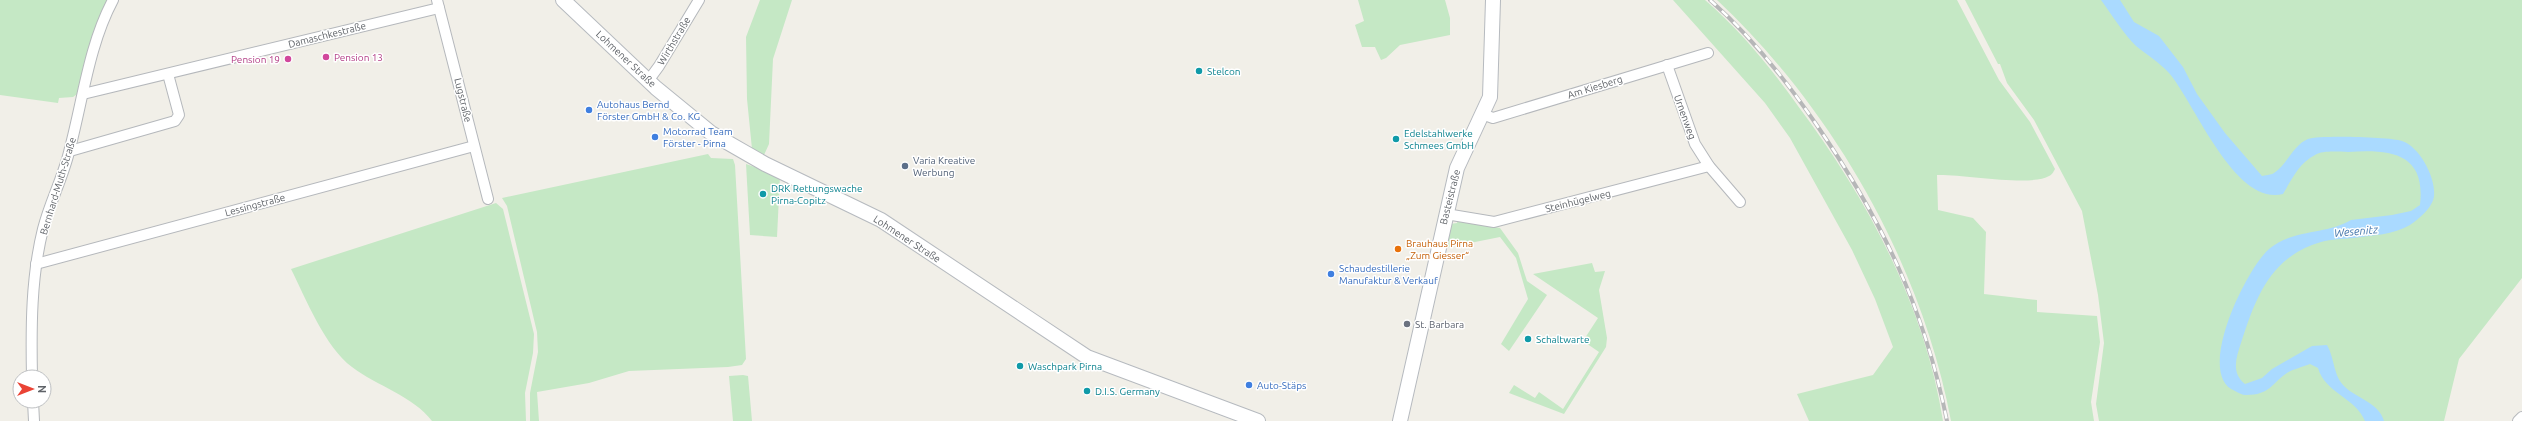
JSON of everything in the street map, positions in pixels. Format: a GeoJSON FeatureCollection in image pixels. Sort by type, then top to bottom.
{"type":"FeatureCollection","features":[{"type":"Feature","properties":{"kind":"main road","name":"Lohmener Straße"},"geometry":{"type":"LineString","coordinates":[[563,0],[648,81],[710,133],[766,164],[881,220],[1087,357],[1258,421]]}},
{"type":"Feature","properties":{"kind":"main road","name":"Basteistraße"},"geometry":{"type":"LineString","coordinates":[[1400,421],[1457,168],[1491,91],[1492,0]]}},
{"type":"Feature","properties":{"kind":"street","name":"Bernhard-Muth-Straße"},"geometry":{"type":"LineString","coordinates":[[32,369],[32,332],[36,264],[51,200],[70,151],[96,39],[113,0]]}},
{"type":"Feature","properties":{"kind":"street","name":"Wirthstraße"},"geometry":{"type":"LineString","coordinates":[[648,81],[659,66],[699,0]]}},
{"type":"Feature","properties":{"kind":"street","name":"Damaschkestraße"},"geometry":{"type":"LineString","coordinates":[[83,94],[168,74],[438,4]]}},
{"type":"Feature","properties":{"kind":"street","name":"Lugstraße"},"geometry":{"type":"LineString","coordinates":[[438,4],[488,199]]}},
{"type":"Feature","properties":{"kind":"street","name":"Am Kiesberg"},"geometry":{"type":"LineString","coordinates":[[1482,114],[1493,118],[1708,54]]}},
{"type":"Feature","properties":{"kind":"street","name":"Urnenweg"},"geometry":{"type":"LineString","coordinates":[[1667,65],[1687,126],[1709,166],[1740,202]]}},
{"type":"Feature","properties":{"kind":"street"},"geometry":{"type":"LineString","coordinates":[[70,151],[175,121],[179,115],[168,74]]}},
{"type":"Feature","properties":{"kind":"street","name":"Lessingstraße"},"geometry":{"type":"LineString","coordinates":[[36,264],[474,146]]}},
{"type":"Feature","properties":{"kind":"street","name":"Steinhügelweg"},"geometry":{"type":"LineString","coordinates":[[1446,214],[1494,222],[1709,166]]}},
{"type":"Feature","properties":{"kind":"street"},"geometry":{"type":"LineString","coordinates":[[33,409],[34,421]]}},
{"type":"Feature","properties":{"kind":"street"},"geometry":{"type":"LineString","coordinates":[[2518,421],[2522,417]]}},
{"type":"Feature","properties":{"kind":"green space"},"geometry":{"type":"Polygon","coordinates":[[[0,0],[113,0],[80,92],[73,97],[59,98],[58,103],[0,95],[0,0]]]}},
{"type":"Feature","properties":{"kind":"green space"},"geometry":{"type":"Polygon","coordinates":[[[760,0],[792,0],[773,59],[769,144],[764,155],[752,149],[747,99],[746,37],[760,0]]]}},
{"type":"Feature","properties":{"kind":"green space"},"geometry":{"type":"Polygon","coordinates":[[[1358,0],[1445,0],[1450,18],[1450,35],[1400,45],[1386,58],[1381,60],[1375,47],[1362,47],[1355,25],[1364,21],[1358,0]]]}},
{"type":"Feature","properties":{"kind":"green space"},"geometry":{"type":"Polygon","coordinates":[[[1673,0],[1705,0],[1731,24],[1777,77],[1823,141],[1847,178],[1890,255],[1907,295],[1922,336],[1934,378],[1943,421],[1809,421],[1797,394],[1873,375],[1893,347],[1875,299],[1852,250],[1790,138],[1765,103],[1673,0]]]}},
{"type":"Feature","properties":{"kind":"green space"},"geometry":{"type":"Polygon","coordinates":[[[1717,0],[1957,0],[1999,80],[2030,122],[2055,169],[2049,176],[2040,179],[2028,180],[1937,175],[1938,210],[1973,218],[1986,232],[1984,294],[2037,300],[2037,312],[2097,316],[2100,342],[2091,402],[2094,421],[1951,421],[1937,363],[1919,305],[1895,248],[1867,193],[1834,140],[1798,90],[1759,43],[1717,0]]]}},
{"type":"Feature","properties":{"kind":"green space"},"geometry":{"type":"Polygon","coordinates":[[[1965,0],[2522,0],[2522,278],[2459,359],[2444,421],[2099,421],[2096,404],[2104,343],[2098,295],[2082,211],[2034,120],[2007,83],[2000,64],[1998,64],[1965,0]]]}},
{"type":"Feature","properties":{"kind":"green space"},"geometry":{"type":"Polygon","coordinates":[[[708,154],[711,158],[733,159],[735,165],[746,359],[742,365],[728,367],[629,371],[589,383],[537,392],[539,421],[530,421],[530,393],[538,352],[537,332],[507,206],[502,198],[708,154]]]}},
{"type":"Feature","properties":{"kind":"green space"},"geometry":{"type":"Polygon","coordinates":[[[746,164],[780,176],[777,237],[750,235],[746,164]]]}},
{"type":"Feature","properties":{"kind":"green space"},"geometry":{"type":"Polygon","coordinates":[[[496,203],[503,209],[534,334],[533,353],[525,393],[526,421],[432,421],[424,412],[405,398],[362,374],[342,358],[317,322],[291,269],[496,203]]]}},
{"type":"Feature","properties":{"kind":"green space"},"geometry":{"type":"Polygon","coordinates":[[[1458,220],[1500,228],[1518,253],[1527,281],[1547,295],[1509,351],[1501,344],[1528,299],[1516,258],[1500,237],[1445,248],[1450,224],[1457,223],[1458,220]]]}},
{"type":"Feature","properties":{"kind":"green space"},"geometry":{"type":"Polygon","coordinates":[[[1592,263],[1595,272],[1605,271],[1599,290],[1607,338],[1606,347],[1564,414],[1509,393],[1514,385],[1535,398],[1539,392],[1563,409],[1599,352],[1583,341],[1598,318],[1533,274],[1592,263]]]}},
{"type":"Feature","properties":{"kind":"green space"},"geometry":{"type":"Polygon","coordinates":[[[729,376],[748,376],[752,421],[733,421],[729,376]]]}},
{"type":"Feature","properties":{"kind":"water","name":"Wesenitz"},"geometry":{"type":"Polygon","coordinates":[[[2101,0],[2120,0],[2134,22],[2159,36],[2183,67],[2197,94],[2225,133],[2262,176],[2274,173],[2283,165],[2298,146],[2308,139],[2315,138],[2384,138],[2402,141],[2409,144],[2421,156],[2430,172],[2434,189],[2433,200],[2425,212],[2410,225],[2397,231],[2321,242],[2304,249],[2289,258],[2277,268],[2259,295],[2236,360],[2236,370],[2241,380],[2245,384],[2262,378],[2272,369],[2312,346],[2327,345],[2332,356],[2336,373],[2341,383],[2350,391],[2373,405],[2378,410],[2384,421],[2365,421],[2361,413],[2355,407],[2327,384],[2318,368],[2310,364],[2287,373],[2265,391],[2254,395],[2243,395],[2235,391],[2224,381],[2220,365],[2222,344],[2237,298],[2259,260],[2269,249],[2288,238],[2331,228],[2351,220],[2411,211],[2420,205],[2420,188],[2417,174],[2411,165],[2402,158],[2391,154],[2378,152],[2322,152],[2309,158],[2300,167],[2283,194],[2265,193],[2248,184],[2232,169],[2217,149],[2169,73],[2131,41],[2101,0]]]}},
{"type":"Feature","properties":{"kind":"railway"},"geometry":{"type":"LineString","coordinates":[[1710,0],[1740,29],[1780,75],[1816,124],[1861,195],[1898,266],[1913,302],[1926,340],[1947,421]]}},
{"type":"Feature","properties":{"kind":"place","name":"Pension 13"},"geometry":{"type":"Point","coordinates":[326,57]}},
{"type":"Feature","properties":{"kind":"place","name":"Pension 19"},"geometry":{"type":"Point","coordinates":[288,59]}},
{"type":"Feature","properties":{"kind":"place","name":"Stelcon"},"geometry":{"type":"Point","coordinates":[1199,71]}},
{"type":"Feature","properties":{"kind":"place","name":"Autohaus Bernd Förster GmbH & Co. KG"},"geometry":{"type":"Point","coordinates":[589,110]}},
{"type":"Feature","properties":{"kind":"place","name":"Motorrad Team Förster - Pirna"},"geometry":{"type":"Point","coordinates":[655,137]}},
{"type":"Feature","properties":{"kind":"place","name":"Edelstahlwerke Schmees GmbH"},"geometry":{"type":"Point","coordinates":[1396,139]}},
{"type":"Feature","properties":{"kind":"place","name":"Varia Kreative Werbung"},"geometry":{"type":"Point","coordinates":[905,166]}},
{"type":"Feature","properties":{"kind":"place","name":"DRK Rettungswache Pirna-Copitz"},"geometry":{"type":"Point","coordinates":[763,194]}},
{"type":"Feature","properties":{"kind":"place","name":"Brauhaus Pirna „Zum Giesser“"},"geometry":{"type":"Point","coordinates":[1398,249]}},
{"type":"Feature","properties":{"kind":"place","name":"Schaudestillerie Manufaktur & Verkauf"},"geometry":{"type":"Point","coordinates":[1331,274]}},
{"type":"Feature","properties":{"kind":"place","name":"St. Barbara"},"geometry":{"type":"Point","coordinates":[1407,324]}},
{"type":"Feature","properties":{"kind":"place","name":"Schaltwarte"},"geometry":{"type":"Point","coordinates":[1528,339]}},
{"type":"Feature","properties":{"kind":"place","name":"Waschpark Pirna"},"geometry":{"type":"Point","coordinates":[1020,366]}},
{"type":"Feature","properties":{"kind":"place","name":"Auto-Stäps"},"geometry":{"type":"Point","coordinates":[1249,385]}},
{"type":"Feature","properties":{"kind":"place","name":"D.I.S. Germany"},"geometry":{"type":"Point","coordinates":[1087,391]}}]}
